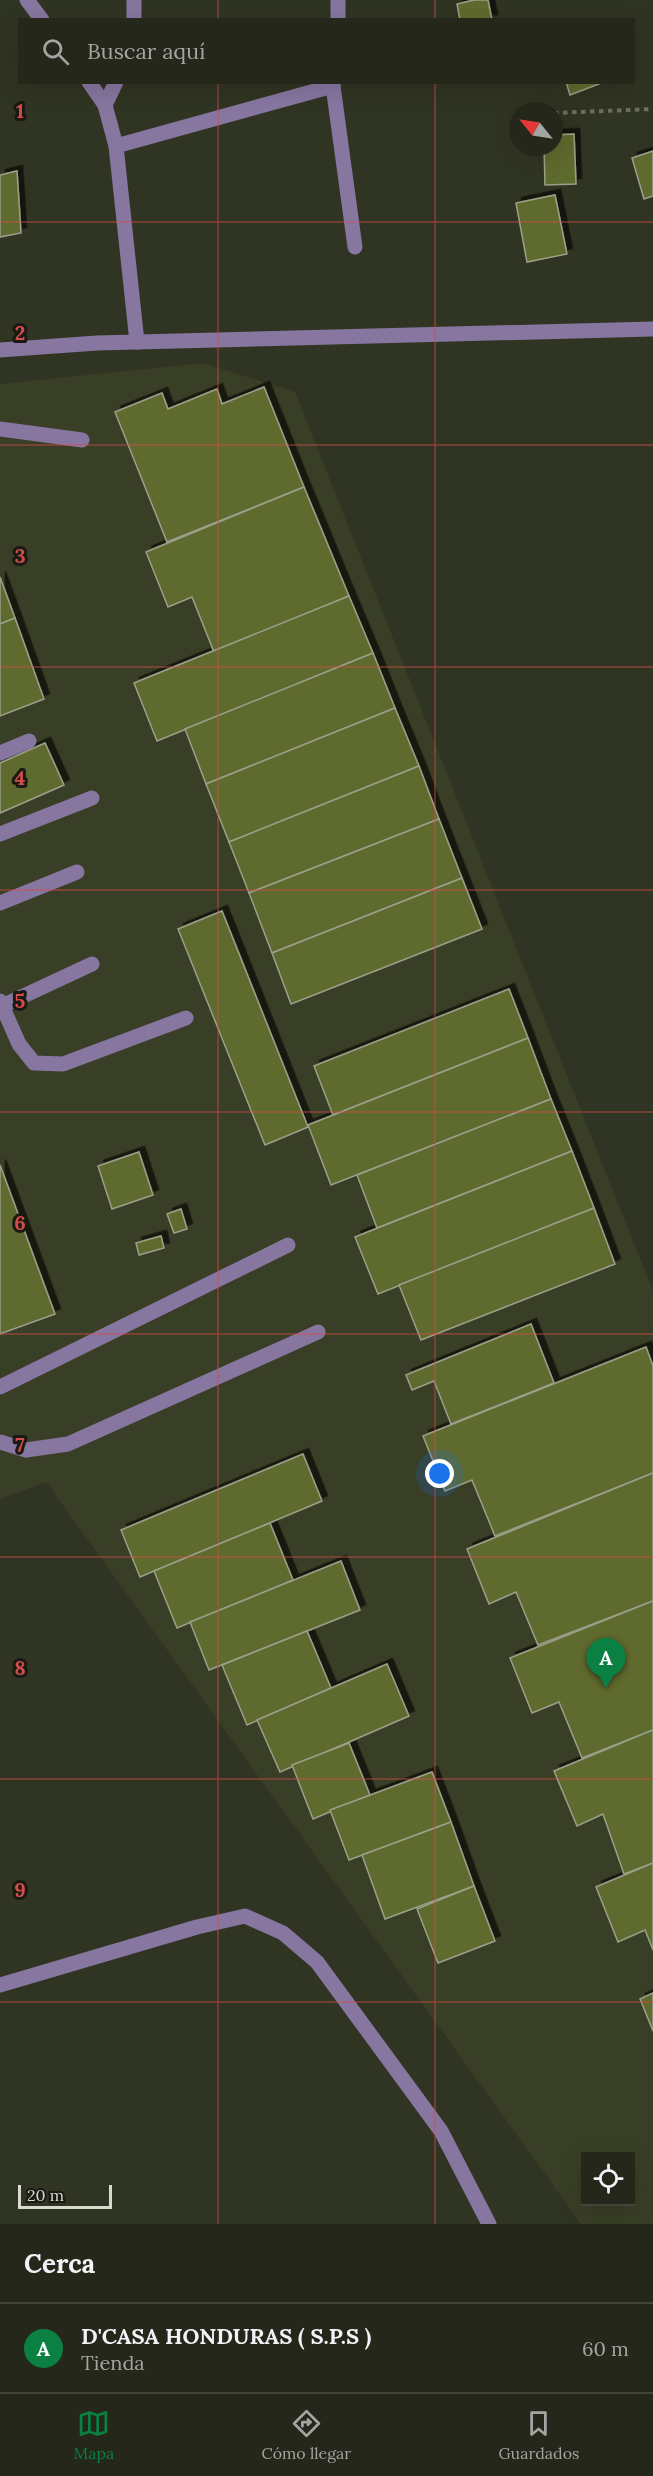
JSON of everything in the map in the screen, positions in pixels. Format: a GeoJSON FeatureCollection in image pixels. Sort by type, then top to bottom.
{"type":"FeatureCollection","features":[{"type":"Feature","properties":{"kind":"street"},"geometry":{"type":"LineString","coordinates":[[27,0],[40,18]]}},
{"type":"Feature","properties":{"kind":"street"},"geometry":{"type":"LineString","coordinates":[[134,0],[134,18]]}},
{"type":"Feature","properties":{"kind":"street"},"geometry":{"type":"LineString","coordinates":[[338,0],[338,18]]}},
{"type":"Feature","properties":{"kind":"street"},"geometry":{"type":"LineString","coordinates":[[90,84],[105,105],[116,146],[137,342]]}},
{"type":"Feature","properties":{"kind":"street"},"geometry":{"type":"LineString","coordinates":[[105,105],[115,84]]}},
{"type":"Feature","properties":{"kind":"street"},"geometry":{"type":"LineString","coordinates":[[116,146],[333,84],[355,247]]}},
{"type":"Feature","properties":{"kind":"street"},"geometry":{"type":"LineString","coordinates":[[0,350],[137,342],[653,328]]}},
{"type":"Feature","properties":{"kind":"street"},"geometry":{"type":"LineString","coordinates":[[0,429],[82,440]]}},
{"type":"Feature","properties":{"kind":"street"},"geometry":{"type":"LineString","coordinates":[[0,753],[29,741]]}},
{"type":"Feature","properties":{"kind":"street"},"geometry":{"type":"LineString","coordinates":[[0,834],[92,798]]}},
{"type":"Feature","properties":{"kind":"street"},"geometry":{"type":"LineString","coordinates":[[0,903],[77,872]]}},
{"type":"Feature","properties":{"kind":"street"},"geometry":{"type":"LineString","coordinates":[[92,964],[1,1004],[19,1044],[34,1063],[63,1064],[186,1018]]}},
{"type":"Feature","properties":{"kind":"street"},"geometry":{"type":"LineString","coordinates":[[0,1387],[288,1245]]}},
{"type":"Feature","properties":{"kind":"street"},"geometry":{"type":"LineString","coordinates":[[0,1442],[27,1450],[68,1444],[318,1332]]}},
{"type":"Feature","properties":{"kind":"street"},"geometry":{"type":"LineString","coordinates":[[0,1985],[197,1927],[244,1916],[283,1933],[317,1962],[441,2131],[489,2224]]}},
{"type":"Feature","properties":{"kind":"path"},"geometry":{"type":"LineString","coordinates":[[563,113],[653,109]]}},
{"type":"Feature","properties":{"kind":"shaded area"},"geometry":{"type":"Polygon","coordinates":[[[203,363],[295,392],[653,1291],[653,2224],[581,2224],[46,1482],[0,1499],[0,384],[203,363]]]}},
{"type":"Feature","properties":{"kind":"building"},"geometry":{"type":"Polygon","coordinates":[[[488,0],[492,18],[460,18],[457,4],[488,0]]]}},
{"type":"Feature","properties":{"kind":"building"},"geometry":{"type":"Polygon","coordinates":[[[567,84],[599,84],[570,95],[567,84]]]}},
{"type":"Feature","properties":{"kind":"building"},"geometry":{"type":"Polygon","coordinates":[[[574,134],[576,184],[545,185],[544,156],[563,156],[563,135],[574,134]]]}},
{"type":"Feature","properties":{"kind":"building"},"geometry":{"type":"Polygon","coordinates":[[[653,151],[653,196],[644,199],[632,158],[653,151]]]}},
{"type":"Feature","properties":{"kind":"building"},"geometry":{"type":"Polygon","coordinates":[[[17,171],[21,233],[0,237],[0,175],[17,171]]]}},
{"type":"Feature","properties":{"kind":"building"},"geometry":{"type":"Polygon","coordinates":[[[555,195],[567,254],[527,262],[516,203],[555,195]]]}},
{"type":"Feature","properties":{"kind":"building"},"geometry":{"type":"Polygon","coordinates":[[[264,387],[304,487],[167,542],[115,412],[162,393],[168,409],[217,389],[222,404],[264,387]]]}},
{"type":"Feature","properties":{"kind":"building"},"geometry":{"type":"Polygon","coordinates":[[[304,487],[349,596],[214,652],[192,597],[168,607],[146,552],[304,487]]]}},
{"type":"Feature","properties":{"kind":"building"},"geometry":{"type":"Polygon","coordinates":[[[0,577],[15,618],[0,624],[0,577]]]}},
{"type":"Feature","properties":{"kind":"building"},"geometry":{"type":"Polygon","coordinates":[[[349,596],[373,653],[157,741],[134,683],[349,596]]]}},
{"type":"Feature","properties":{"kind":"building"},"geometry":{"type":"Polygon","coordinates":[[[15,618],[44,699],[0,716],[0,624],[15,618]]]}},
{"type":"Feature","properties":{"kind":"building"},"geometry":{"type":"Polygon","coordinates":[[[373,653],[395,708],[206,784],[185,729],[373,653]]]}},
{"type":"Feature","properties":{"kind":"building"},"geometry":{"type":"Polygon","coordinates":[[[395,708],[419,766],[229,842],[206,784],[395,708]]]}},
{"type":"Feature","properties":{"kind":"building"},"geometry":{"type":"Polygon","coordinates":[[[45,743],[64,785],[0,813],[0,763],[45,743]]]}},
{"type":"Feature","properties":{"kind":"building"},"geometry":{"type":"Polygon","coordinates":[[[419,766],[439,819],[249,893],[229,842],[419,766]]]}},
{"type":"Feature","properties":{"kind":"building"},"geometry":{"type":"Polygon","coordinates":[[[439,819],[462,878],[272,953],[249,893],[439,819]]]}},
{"type":"Feature","properties":{"kind":"building"},"geometry":{"type":"Polygon","coordinates":[[[462,878],[482,929],[291,1004],[272,953],[462,878]]]}},
{"type":"Feature","properties":{"kind":"building"},"geometry":{"type":"Polygon","coordinates":[[[222,911],[308,1127],[265,1145],[178,929],[222,911]]]}},
{"type":"Feature","properties":{"kind":"building"},"geometry":{"type":"Polygon","coordinates":[[[509,989],[528,1038],[333,1115],[314,1066],[509,989]]]}},
{"type":"Feature","properties":{"kind":"building"},"geometry":{"type":"Polygon","coordinates":[[[528,1038],[551,1099],[331,1185],[308,1125],[528,1038]]]}},
{"type":"Feature","properties":{"kind":"building"},"geometry":{"type":"Polygon","coordinates":[[[551,1099],[572,1151],[377,1228],[357,1175],[551,1099]]]}},
{"type":"Feature","properties":{"kind":"building"},"geometry":{"type":"Polygon","coordinates":[[[572,1151],[594,1208],[378,1294],[355,1237],[572,1151]]]}},
{"type":"Feature","properties":{"kind":"building"},"geometry":{"type":"Polygon","coordinates":[[[139,1152],[153,1195],[112,1209],[98,1166],[139,1152]]]}},
{"type":"Feature","properties":{"kind":"building"},"geometry":{"type":"Polygon","coordinates":[[[0,1165],[55,1314],[0,1334],[0,1165]]]}},
{"type":"Feature","properties":{"kind":"building"},"geometry":{"type":"Polygon","coordinates":[[[594,1208],[615,1264],[421,1340],[399,1285],[594,1208]]]}},
{"type":"Feature","properties":{"kind":"building"},"geometry":{"type":"Polygon","coordinates":[[[181,1209],[187,1229],[174,1233],[167,1214],[181,1209]]]}},
{"type":"Feature","properties":{"kind":"building"},"geometry":{"type":"Polygon","coordinates":[[[161,1236],[164,1248],[139,1255],[136,1243],[161,1236]]]}},
{"type":"Feature","properties":{"kind":"building"},"geometry":{"type":"Polygon","coordinates":[[[531,1324],[554,1383],[451,1424],[434,1381],[412,1390],[406,1375],[531,1324]]]}},
{"type":"Feature","properties":{"kind":"building"},"geometry":{"type":"Polygon","coordinates":[[[646,1347],[653,1366],[653,1473],[495,1536],[472,1480],[445,1491],[423,1436],[646,1347]]]}},
{"type":"Feature","properties":{"kind":"building"},"geometry":{"type":"Polygon","coordinates":[[[303,1454],[322,1501],[140,1577],[121,1530],[303,1454]]]}},
{"type":"Feature","properties":{"kind":"building"},"geometry":{"type":"Polygon","coordinates":[[[653,1473],[653,1601],[538,1645],[516,1592],[489,1604],[467,1549],[653,1473]]]}},
{"type":"Feature","properties":{"kind":"building"},"geometry":{"type":"Polygon","coordinates":[[[270,1523],[293,1580],[177,1628],[154,1571],[270,1523]]]}},
{"type":"Feature","properties":{"kind":"building"},"geometry":{"type":"Polygon","coordinates":[[[341,1561],[360,1610],[209,1670],[190,1622],[341,1561]]]}},
{"type":"Feature","properties":{"kind":"building"},"geometry":{"type":"Polygon","coordinates":[[[653,1601],[653,1730],[582,1758],[559,1702],[532,1713],[510,1658],[653,1601]]]}},
{"type":"Feature","properties":{"kind":"building"},"geometry":{"type":"Polygon","coordinates":[[[307,1631],[331,1688],[247,1725],[222,1665],[307,1631]]]}},
{"type":"Feature","properties":{"kind":"building"},"geometry":{"type":"Polygon","coordinates":[[[387,1664],[409,1716],[280,1772],[257,1720],[387,1664]]]}},
{"type":"Feature","properties":{"kind":"building"},"geometry":{"type":"Polygon","coordinates":[[[653,1730],[653,1863],[624,1874],[603,1814],[577,1826],[554,1771],[653,1730]]]}},
{"type":"Feature","properties":{"kind":"building"},"geometry":{"type":"Polygon","coordinates":[[[349,1743],[370,1795],[313,1819],[292,1765],[349,1743]]]}},
{"type":"Feature","properties":{"kind":"building"},"geometry":{"type":"Polygon","coordinates":[[[432,1772],[451,1822],[349,1860],[330,1810],[432,1772]]]}},
{"type":"Feature","properties":{"kind":"building"},"geometry":{"type":"Polygon","coordinates":[[[451,1822],[474,1886],[385,1919],[362,1855],[451,1822]]]}},
{"type":"Feature","properties":{"kind":"building"},"geometry":{"type":"Polygon","coordinates":[[[653,1863],[653,1950],[645,1930],[618,1942],[596,1887],[653,1863]]]}},
{"type":"Feature","properties":{"kind":"building"},"geometry":{"type":"Polygon","coordinates":[[[474,1886],[495,1941],[438,1963],[417,1909],[474,1886]]]}},
{"type":"Feature","properties":{"kind":"building"},"geometry":{"type":"Polygon","coordinates":[[[653,1993],[653,2031],[640,1999],[653,1993]]]}},
{"type":"Feature","properties":{"kind":"place","name":"D'CASA HONDURAS ( S.P.S )"},"geometry":{"type":"Point","coordinates":[606,1688]}}]}
